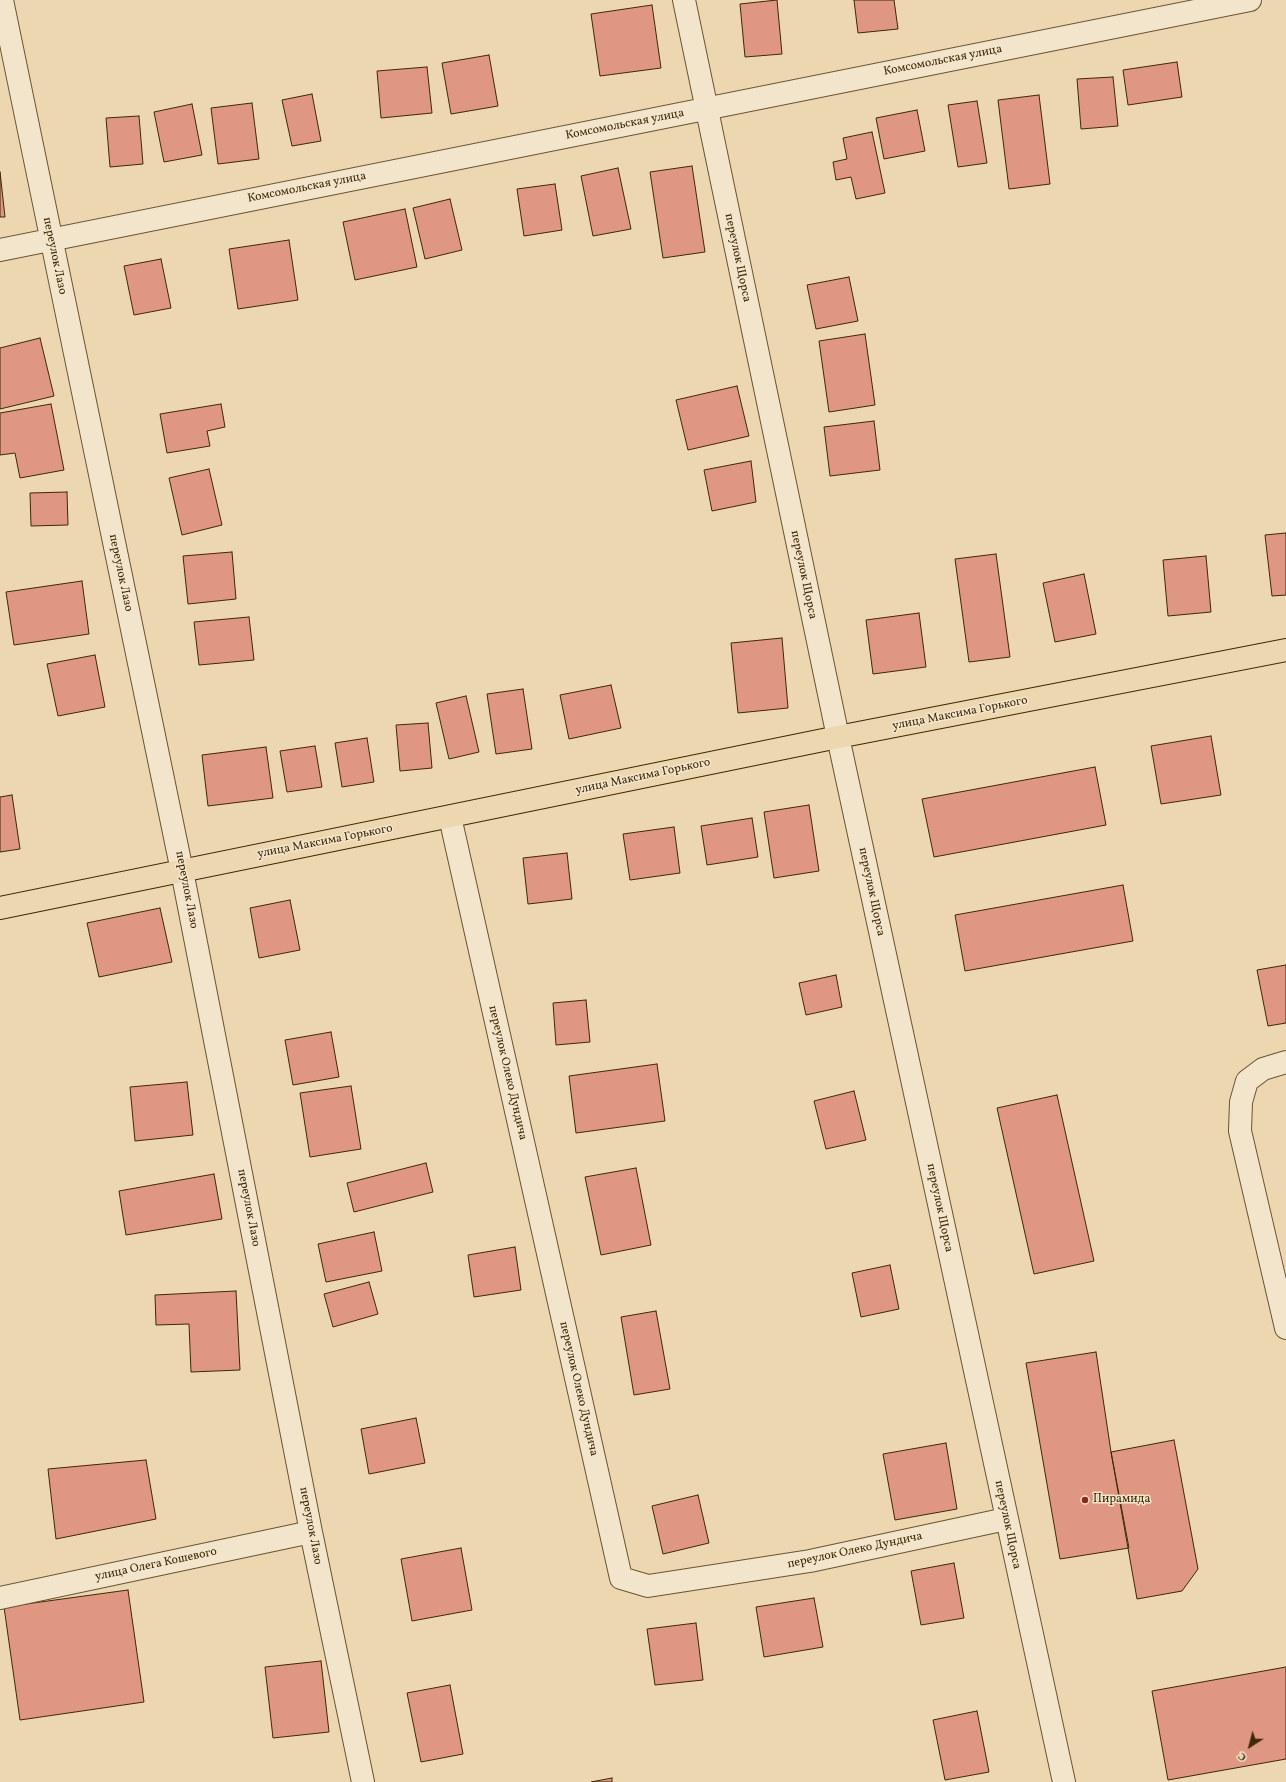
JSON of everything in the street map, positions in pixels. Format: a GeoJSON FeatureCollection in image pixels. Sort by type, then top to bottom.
{"type":"FeatureCollection","features":[{"type":"Feature","properties":{"kind":"main road","name":"улица Максима Горького"},"geometry":{"type":"LineString","coordinates":[[0,908],[838,737],[1286,650]]}},
{"type":"Feature","properties":{"kind":"street","name":"переулок Лазо"},"geometry":{"type":"LineString","coordinates":[[2,0],[182,871],[311,1532],[363,1782]]}},
{"type":"Feature","properties":{"kind":"street","name":"переулок Щорса"},"geometry":{"type":"LineString","coordinates":[[684,0],[705,109],[838,737],[1064,1782]]}},
{"type":"Feature","properties":{"kind":"street","name":"Комсомольская улица"},"geometry":{"type":"LineString","coordinates":[[0,250],[1250,0]]}},
{"type":"Feature","properties":{"kind":"street","name":"переулок Олеко Дундича"},"geometry":{"type":"LineString","coordinates":[[450,817],[621,1578],[648,1586],[810,1561],[1006,1519]]}},
{"type":"Feature","properties":{"kind":"street"},"geometry":{"type":"LineString","coordinates":[[1286,1062],[1263,1069],[1247,1081],[1242,1102],[1240,1131],[1286,1328]]}},
{"type":"Feature","properties":{"kind":"street","name":"улица Олега Кошевого"},"geometry":{"type":"LineString","coordinates":[[0,1598],[311,1532]]}},
{"type":"Feature","properties":{"kind":"building"},"geometry":{"type":"Polygon","coordinates":[[[777,0],[782,54],[745,57],[740,4],[777,0]]]}},
{"type":"Feature","properties":{"kind":"building"},"geometry":{"type":"Polygon","coordinates":[[[854,0],[894,0],[898,29],[858,33],[854,0]]]}},
{"type":"Feature","properties":{"kind":"building"},"geometry":{"type":"Polygon","coordinates":[[[652,5],[661,68],[600,76],[591,14],[652,5]]]}},
{"type":"Feature","properties":{"kind":"building"},"geometry":{"type":"Polygon","coordinates":[[[489,55],[498,106],[451,114],[442,63],[489,55]]]}},
{"type":"Feature","properties":{"kind":"building"},"geometry":{"type":"Polygon","coordinates":[[[1177,62],[1182,97],[1128,105],[1123,70],[1177,62]]]}},
{"type":"Feature","properties":{"kind":"building"},"geometry":{"type":"Polygon","coordinates":[[[427,67],[432,113],[381,118],[377,71],[427,67]]]}},
{"type":"Feature","properties":{"kind":"building"},"geometry":{"type":"Polygon","coordinates":[[[1113,77],[1118,126],[1081,129],[1077,79],[1113,77]]]}},
{"type":"Feature","properties":{"kind":"building"},"geometry":{"type":"Polygon","coordinates":[[[312,94],[321,141],[292,146],[282,100],[312,94]]]}},
{"type":"Feature","properties":{"kind":"building"},"geometry":{"type":"Polygon","coordinates":[[[1039,95],[1050,184],[1009,189],[998,100],[1039,95]]]}},
{"type":"Feature","properties":{"kind":"building"},"geometry":{"type":"Polygon","coordinates":[[[977,101],[987,163],[958,167],[948,105],[977,101]]]}},
{"type":"Feature","properties":{"kind":"building"},"geometry":{"type":"Polygon","coordinates":[[[252,103],[259,159],[218,164],[211,108],[252,103]]]}},
{"type":"Feature","properties":{"kind":"building"},"geometry":{"type":"Polygon","coordinates":[[[192,104],[202,155],[164,162],[154,112],[192,104]]]}},
{"type":"Feature","properties":{"kind":"building"},"geometry":{"type":"Polygon","coordinates":[[[917,110],[925,151],[884,159],[876,118],[917,110]]]}},
{"type":"Feature","properties":{"kind":"building"},"geometry":{"type":"Polygon","coordinates":[[[139,116],[143,164],[110,167],[106,118],[139,116]]]}},
{"type":"Feature","properties":{"kind":"building"},"geometry":{"type":"Polygon","coordinates":[[[872,132],[885,193],[856,199],[851,177],[836,180],[833,162],[847,159],[843,138],[872,132]]]}},
{"type":"Feature","properties":{"kind":"building"},"geometry":{"type":"Polygon","coordinates":[[[692,166],[705,252],[663,258],[650,172],[692,166]]]}},
{"type":"Feature","properties":{"kind":"building"},"geometry":{"type":"Polygon","coordinates":[[[618,168],[631,229],[593,236],[581,176],[618,168]]]}},
{"type":"Feature","properties":{"kind":"building"},"geometry":{"type":"Polygon","coordinates":[[[0,172],[5,217],[0,217],[0,172]]]}},
{"type":"Feature","properties":{"kind":"building"},"geometry":{"type":"Polygon","coordinates":[[[555,184],[562,230],[524,236],[517,189],[555,184]]]}},
{"type":"Feature","properties":{"kind":"building"},"geometry":{"type":"Polygon","coordinates":[[[450,199],[462,250],[425,259],[413,208],[450,199]]]}},
{"type":"Feature","properties":{"kind":"building"},"geometry":{"type":"Polygon","coordinates":[[[405,209],[417,267],[355,280],[343,222],[405,209]]]}},
{"type":"Feature","properties":{"kind":"building"},"geometry":{"type":"Polygon","coordinates":[[[289,240],[298,300],[238,309],[229,249],[289,240]]]}},
{"type":"Feature","properties":{"kind":"building"},"geometry":{"type":"Polygon","coordinates":[[[161,259],[171,308],[134,315],[124,266],[161,259]]]}},
{"type":"Feature","properties":{"kind":"building"},"geometry":{"type":"Polygon","coordinates":[[[849,277],[858,321],[816,329],[807,285],[849,277]]]}},
{"type":"Feature","properties":{"kind":"building"},"geometry":{"type":"Polygon","coordinates":[[[865,334],[875,405],[829,412],[819,341],[865,334]]]}},
{"type":"Feature","properties":{"kind":"building"},"geometry":{"type":"Polygon","coordinates":[[[40,338],[54,396],[0,409],[0,348],[40,338]]]}},
{"type":"Feature","properties":{"kind":"building"},"geometry":{"type":"Polygon","coordinates":[[[737,386],[749,436],[688,450],[676,400],[737,386]]]}},
{"type":"Feature","properties":{"kind":"building"},"geometry":{"type":"Polygon","coordinates":[[[51,404],[64,470],[20,478],[15,453],[0,455],[0,413],[51,404]]]}},
{"type":"Feature","properties":{"kind":"building"},"geometry":{"type":"Polygon","coordinates":[[[221,404],[225,427],[207,431],[210,446],[167,453],[160,414],[221,404]]]}},
{"type":"Feature","properties":{"kind":"building"},"geometry":{"type":"Polygon","coordinates":[[[874,421],[880,470],[830,476],[824,427],[874,421]]]}},
{"type":"Feature","properties":{"kind":"building"},"geometry":{"type":"Polygon","coordinates":[[[751,461],[756,502],[712,511],[704,470],[751,461]]]}},
{"type":"Feature","properties":{"kind":"building"},"geometry":{"type":"Polygon","coordinates":[[[209,469],[222,525],[182,535],[169,478],[209,469]]]}},
{"type":"Feature","properties":{"kind":"building"},"geometry":{"type":"Polygon","coordinates":[[[67,492],[68,525],[31,526],[30,493],[67,492]]]}},
{"type":"Feature","properties":{"kind":"building"},"geometry":{"type":"Polygon","coordinates":[[[1286,533],[1286,595],[1272,596],[1265,535],[1286,533]]]}},
{"type":"Feature","properties":{"kind":"building"},"geometry":{"type":"Polygon","coordinates":[[[232,552],[236,599],[188,604],[183,556],[232,552]]]}},
{"type":"Feature","properties":{"kind":"building"},"geometry":{"type":"Polygon","coordinates":[[[996,554],[1010,657],[969,662],[955,559],[996,554]]]}},
{"type":"Feature","properties":{"kind":"building"},"geometry":{"type":"Polygon","coordinates":[[[1206,556],[1211,612],[1168,616],[1163,560],[1206,556]]]}},
{"type":"Feature","properties":{"kind":"building"},"geometry":{"type":"Polygon","coordinates":[[[1084,574],[1096,634],[1055,642],[1043,583],[1084,574]]]}},
{"type":"Feature","properties":{"kind":"building"},"geometry":{"type":"Polygon","coordinates":[[[82,581],[89,634],[14,645],[6,592],[82,581]]]}},
{"type":"Feature","properties":{"kind":"building"},"geometry":{"type":"Polygon","coordinates":[[[919,613],[926,667],[873,674],[866,620],[919,613]]]}},
{"type":"Feature","properties":{"kind":"building"},"geometry":{"type":"Polygon","coordinates":[[[249,617],[254,660],[199,665],[194,622],[249,617]]]}},
{"type":"Feature","properties":{"kind":"building"},"geometry":{"type":"Polygon","coordinates":[[[782,638],[788,708],[738,713],[731,643],[782,638]]]}},
{"type":"Feature","properties":{"kind":"building"},"geometry":{"type":"Polygon","coordinates":[[[95,655],[105,707],[58,716],[47,664],[95,655]]]}},
{"type":"Feature","properties":{"kind":"building"},"geometry":{"type":"Polygon","coordinates":[[[611,685],[621,728],[569,739],[560,695],[611,685]]]}},
{"type":"Feature","properties":{"kind":"building"},"geometry":{"type":"Polygon","coordinates":[[[523,689],[532,749],[496,754],[487,694],[523,689]]]}},
{"type":"Feature","properties":{"kind":"building"},"geometry":{"type":"Polygon","coordinates":[[[466,696],[479,752],[449,759],[436,703],[466,696]]]}},
{"type":"Feature","properties":{"kind":"building"},"geometry":{"type":"Polygon","coordinates":[[[428,723],[432,768],[400,771],[396,725],[428,723]]]}},
{"type":"Feature","properties":{"kind":"building"},"geometry":{"type":"Polygon","coordinates":[[[1211,736],[1221,795],[1161,804],[1151,746],[1211,736]]]}},
{"type":"Feature","properties":{"kind":"building"},"geometry":{"type":"Polygon","coordinates":[[[367,738],[374,782],[342,787],[335,743],[367,738]]]}},
{"type":"Feature","properties":{"kind":"building"},"geometry":{"type":"Polygon","coordinates":[[[315,746],[322,787],[287,792],[280,751],[315,746]]]}},
{"type":"Feature","properties":{"kind":"building"},"geometry":{"type":"Polygon","coordinates":[[[266,747],[273,798],[208,806],[202,755],[266,747]]]}},
{"type":"Feature","properties":{"kind":"building"},"geometry":{"type":"Polygon","coordinates":[[[1095,767],[1106,825],[934,857],[922,799],[1095,767]]]}},
{"type":"Feature","properties":{"kind":"building"},"geometry":{"type":"Polygon","coordinates":[[[12,795],[20,849],[0,852],[0,797],[12,795]]]}},
{"type":"Feature","properties":{"kind":"building"},"geometry":{"type":"Polygon","coordinates":[[[809,805],[819,871],[774,878],[764,812],[809,805]]]}},
{"type":"Feature","properties":{"kind":"building"},"geometry":{"type":"Polygon","coordinates":[[[752,818],[758,857],[707,865],[701,826],[752,818]]]}},
{"type":"Feature","properties":{"kind":"building"},"geometry":{"type":"Polygon","coordinates":[[[674,827],[680,873],[630,880],[623,834],[674,827]]]}},
{"type":"Feature","properties":{"kind":"building"},"geometry":{"type":"Polygon","coordinates":[[[567,853],[572,899],[528,904],[523,858],[567,853]]]}},
{"type":"Feature","properties":{"kind":"building"},"geometry":{"type":"Polygon","coordinates":[[[1123,885],[1133,941],[965,971],[955,915],[1123,885]]]}},
{"type":"Feature","properties":{"kind":"building"},"geometry":{"type":"Polygon","coordinates":[[[290,900],[300,950],[259,958],[250,908],[290,900]]]}},
{"type":"Feature","properties":{"kind":"building"},"geometry":{"type":"Polygon","coordinates":[[[160,908],[172,962],[99,977],[87,923],[160,908]]]}},
{"type":"Feature","properties":{"kind":"building"},"geometry":{"type":"Polygon","coordinates":[[[1286,965],[1286,1023],[1268,1026],[1257,970],[1286,965]]]}},
{"type":"Feature","properties":{"kind":"building"},"geometry":{"type":"Polygon","coordinates":[[[836,975],[842,1007],[806,1015],[799,983],[836,975]]]}},
{"type":"Feature","properties":{"kind":"building"},"geometry":{"type":"Polygon","coordinates":[[[586,1000],[590,1042],[556,1045],[553,1003],[586,1000]]]}},
{"type":"Feature","properties":{"kind":"building"},"geometry":{"type":"Polygon","coordinates":[[[331,1032],[339,1077],[293,1085],[285,1040],[331,1032]]]}},
{"type":"Feature","properties":{"kind":"building"},"geometry":{"type":"Polygon","coordinates":[[[657,1064],[665,1121],[576,1133],[569,1076],[657,1064]]]}},
{"type":"Feature","properties":{"kind":"building"},"geometry":{"type":"Polygon","coordinates":[[[187,1082],[193,1135],[135,1141],[130,1087],[187,1082]]]}},
{"type":"Feature","properties":{"kind":"building"},"geometry":{"type":"Polygon","coordinates":[[[351,1086],[361,1149],[310,1157],[300,1093],[351,1086]]]}},
{"type":"Feature","properties":{"kind":"building"},"geometry":{"type":"Polygon","coordinates":[[[854,1091],[866,1140],[826,1149],[814,1101],[854,1091]]]}},
{"type":"Feature","properties":{"kind":"building"},"geometry":{"type":"Polygon","coordinates":[[[1057,1095],[1094,1261],[1034,1274],[997,1108],[1057,1095]]]}},
{"type":"Feature","properties":{"kind":"building"},"geometry":{"type":"Polygon","coordinates":[[[426,1163],[433,1192],[354,1212],[347,1183],[426,1163]]]}},
{"type":"Feature","properties":{"kind":"building"},"geometry":{"type":"Polygon","coordinates":[[[636,1168],[651,1245],[601,1255],[585,1177],[636,1168]]]}},
{"type":"Feature","properties":{"kind":"building"},"geometry":{"type":"Polygon","coordinates":[[[214,1174],[222,1219],[126,1235],[119,1191],[214,1174]]]}},
{"type":"Feature","properties":{"kind":"building"},"geometry":{"type":"Polygon","coordinates":[[[374,1232],[382,1271],[326,1282],[318,1244],[374,1232]]]}},
{"type":"Feature","properties":{"kind":"building"},"geometry":{"type":"Polygon","coordinates":[[[515,1247],[521,1290],[474,1297],[468,1255],[515,1247]]]}},
{"type":"Feature","properties":{"kind":"building"},"geometry":{"type":"Polygon","coordinates":[[[890,1265],[899,1309],[861,1317],[852,1273],[890,1265]]]}},
{"type":"Feature","properties":{"kind":"building"},"geometry":{"type":"Polygon","coordinates":[[[369,1282],[378,1314],[333,1327],[324,1294],[369,1282]]]}},
{"type":"Feature","properties":{"kind":"building"},"geometry":{"type":"Polygon","coordinates":[[[236,1291],[240,1370],[191,1372],[189,1324],[156,1325],[155,1295],[236,1291]]]}},
{"type":"Feature","properties":{"kind":"building"},"geometry":{"type":"Polygon","coordinates":[[[656,1311],[670,1389],[634,1395],[621,1317],[656,1311]]]}},
{"type":"Feature","properties":{"kind":"building","name":"Пирамида"},"geometry":{"type":"Polygon","coordinates":[[[1096,1352],[1111,1452],[1129,1548],[1060,1559],[1026,1363],[1096,1352]]]}},
{"type":"Feature","properties":{"kind":"building"},"geometry":{"type":"Polygon","coordinates":[[[416,1418],[425,1463],[369,1474],[361,1429],[416,1418]]]}},
{"type":"Feature","properties":{"kind":"building"},"geometry":{"type":"Polygon","coordinates":[[[1174,1440],[1198,1569],[1182,1591],[1137,1599],[1111,1452],[1174,1440]]]}},
{"type":"Feature","properties":{"kind":"building"},"geometry":{"type":"Polygon","coordinates":[[[946,1443],[957,1509],[895,1520],[883,1454],[946,1443]]]}},
{"type":"Feature","properties":{"kind":"building"},"geometry":{"type":"Polygon","coordinates":[[[146,1460],[156,1519],[56,1539],[48,1469],[146,1460]]]}},
{"type":"Feature","properties":{"kind":"building"},"geometry":{"type":"Polygon","coordinates":[[[698,1495],[709,1543],[663,1554],[652,1506],[698,1495]]]}},
{"type":"Feature","properties":{"kind":"building"},"geometry":{"type":"Polygon","coordinates":[[[461,1548],[472,1610],[412,1621],[401,1559],[461,1548]]]}},
{"type":"Feature","properties":{"kind":"building"},"geometry":{"type":"Polygon","coordinates":[[[954,1563],[964,1618],[921,1625],[911,1571],[954,1563]]]}},
{"type":"Feature","properties":{"kind":"building"},"geometry":{"type":"Polygon","coordinates":[[[128,1590],[144,1702],[20,1720],[4,1607],[128,1590]]]}},
{"type":"Feature","properties":{"kind":"building"},"geometry":{"type":"Polygon","coordinates":[[[814,1598],[823,1647],[764,1657],[756,1607],[814,1598]]]}},
{"type":"Feature","properties":{"kind":"building"},"geometry":{"type":"Polygon","coordinates":[[[696,1623],[703,1680],[655,1685],[647,1629],[696,1623]]]}},
{"type":"Feature","properties":{"kind":"building"},"geometry":{"type":"Polygon","coordinates":[[[321,1661],[329,1732],[273,1738],[265,1667],[321,1661]]]}},
{"type":"Feature","properties":{"kind":"building"},"geometry":{"type":"Polygon","coordinates":[[[1286,1667],[1286,1759],[1168,1780],[1152,1691],[1286,1667]]]}},
{"type":"Feature","properties":{"kind":"building"},"geometry":{"type":"Polygon","coordinates":[[[450,1685],[463,1754],[421,1762],[407,1693],[450,1685]]]}},
{"type":"Feature","properties":{"kind":"building"},"geometry":{"type":"Polygon","coordinates":[[[977,1711],[989,1772],[945,1780],[933,1720],[977,1711]]]}},
{"type":"Feature","properties":{"kind":"building"},"geometry":{"type":"Polygon","coordinates":[[[612,1778],[612,1782],[591,1782],[612,1778]]]}},
{"type":"Feature","properties":{"kind":"place","name":"Пирамида"},"geometry":{"type":"Point","coordinates":[1085,1500]}}]}
